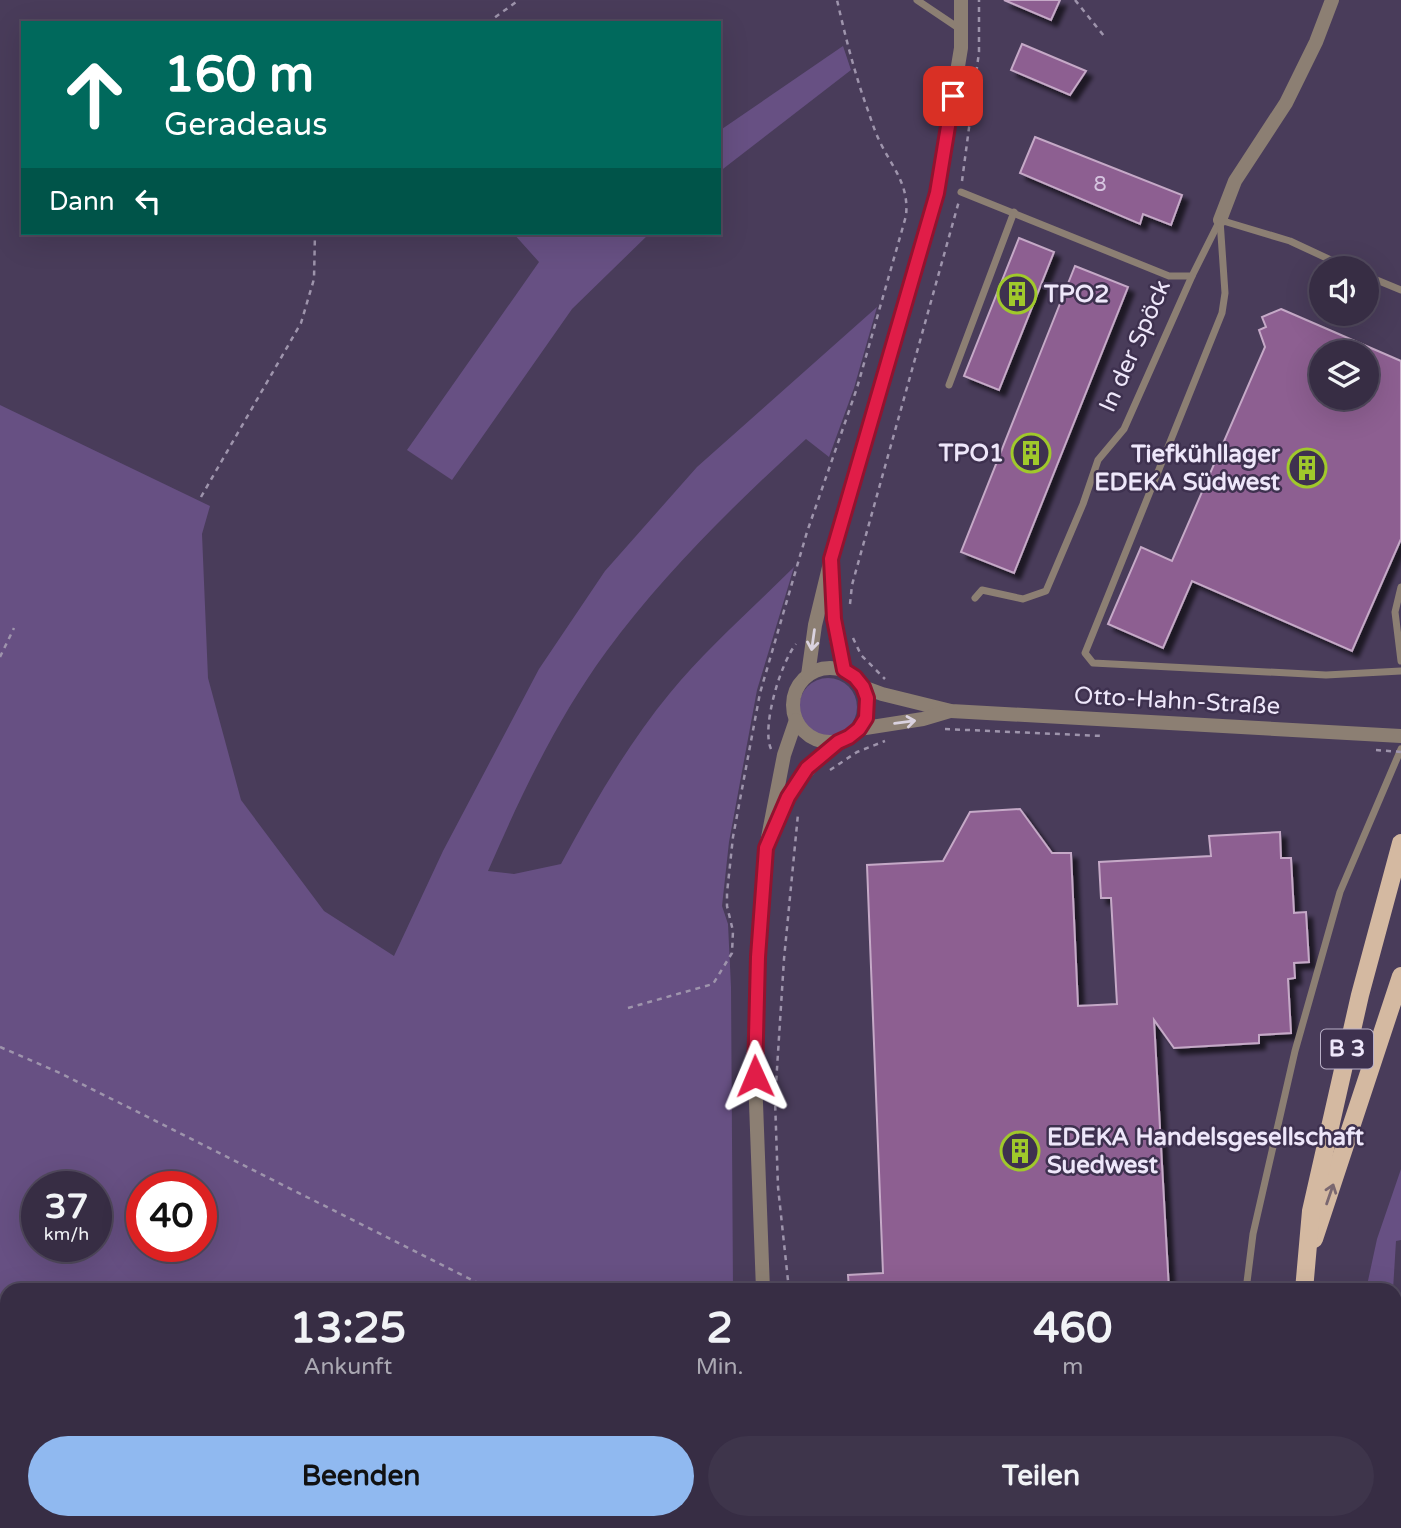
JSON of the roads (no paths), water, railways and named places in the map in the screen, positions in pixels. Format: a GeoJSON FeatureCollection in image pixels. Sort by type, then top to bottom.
{"type":"FeatureCollection","features":[{"type":"Feature","properties":{"kind":"main road","name":"B 3"},"geometry":{"type":"LineString","coordinates":[[1305,1283],[1314,1198],[1360,995],[1401,843]]}},
{"type":"Feature","properties":{"kind":"main road","name":"B 3"},"geometry":{"type":"LineString","coordinates":[[1307,1258],[1401,976]]}},
{"type":"Feature","properties":{"kind":"street"},"geometry":{"type":"LineString","coordinates":[[808,675],[831,559],[937,193],[961,48],[961,0]]}},
{"type":"Feature","properties":{"kind":"street","name":"In der Spöck"},"geometry":{"type":"LineString","coordinates":[[1220,220],[1235,181],[1286,103],[1316,42],[1332,0]]}},
{"type":"Feature","properties":{"kind":"street"},"geometry":{"type":"LineString","coordinates":[[831,559],[836,638],[844,670]]}},
{"type":"Feature","properties":{"kind":"street"},"geometry":{"type":"LineString","coordinates":[[766,848],[788,797],[807,768],[838,742],[859,729],[868,711],[863,687],[855,677],[844,670],[819,669],[799,684],[794,695],[796,720],[803,731],[813,738],[838,742]]}},
{"type":"Feature","properties":{"kind":"street","name":"Otto-Hahn-Straße"},"geometry":{"type":"LineString","coordinates":[[863,687],[898,694],[951,711],[1401,736]]}},
{"type":"Feature","properties":{"kind":"street","name":"Otto-Hahn-Straße"},"geometry":{"type":"LineString","coordinates":[[859,729],[923,719],[951,711]]}},
{"type":"Feature","properties":{"kind":"street"},"geometry":{"type":"LineString","coordinates":[[763,1283],[754,1049],[766,848],[784,755],[796,720]]}},
{"type":"Feature","properties":{"kind":"lane"},"geometry":{"type":"LineString","coordinates":[[917,0],[961,30]]}},
{"type":"Feature","properties":{"kind":"lane","name":"In der Spöck"},"geometry":{"type":"LineString","coordinates":[[961,192],[1169,275],[1192,276]]}},
{"type":"Feature","properties":{"kind":"lane"},"geometry":{"type":"LineString","coordinates":[[949,386],[1014,212]]}},
{"type":"Feature","properties":{"kind":"lane"},"geometry":{"type":"LineString","coordinates":[[1322,256],[1290,241],[1220,220],[1225,293],[1222,313],[1085,653],[1093,663],[1326,675],[1401,671]]}},
{"type":"Feature","properties":{"kind":"lane","name":"In der Spöck"},"geometry":{"type":"LineString","coordinates":[[975,598],[982,590],[1023,599],[1046,591],[1083,504],[1098,460],[1124,429],[1220,220]]}},
{"type":"Feature","properties":{"kind":"lane"},"geometry":{"type":"LineString","coordinates":[[1379,281],[1401,290]]}},
{"type":"Feature","properties":{"kind":"lane"},"geometry":{"type":"LineString","coordinates":[[1401,587],[1395,612],[1401,661]]}},
{"type":"Feature","properties":{"kind":"lane"},"geometry":{"type":"LineString","coordinates":[[1247,1283],[1253,1234],[1295,1051],[1340,892],[1401,750]]}},
{"type":"Feature","properties":{"kind":"place","name":"TPO2"},"geometry":{"type":"Point","coordinates":[1017,294]}},
{"type":"Feature","properties":{"kind":"place","name":"TPO1"},"geometry":{"type":"Point","coordinates":[1031,453]}},
{"type":"Feature","properties":{"kind":"place","name":"Tiefkühllager EDEKA Südwest"},"geometry":{"type":"Point","coordinates":[1307,468]}},
{"type":"Feature","properties":{"kind":"place","name":"EDEKA Handelsgesellschaft Suedwest"},"geometry":{"type":"Point","coordinates":[1020,1151]}}]}
